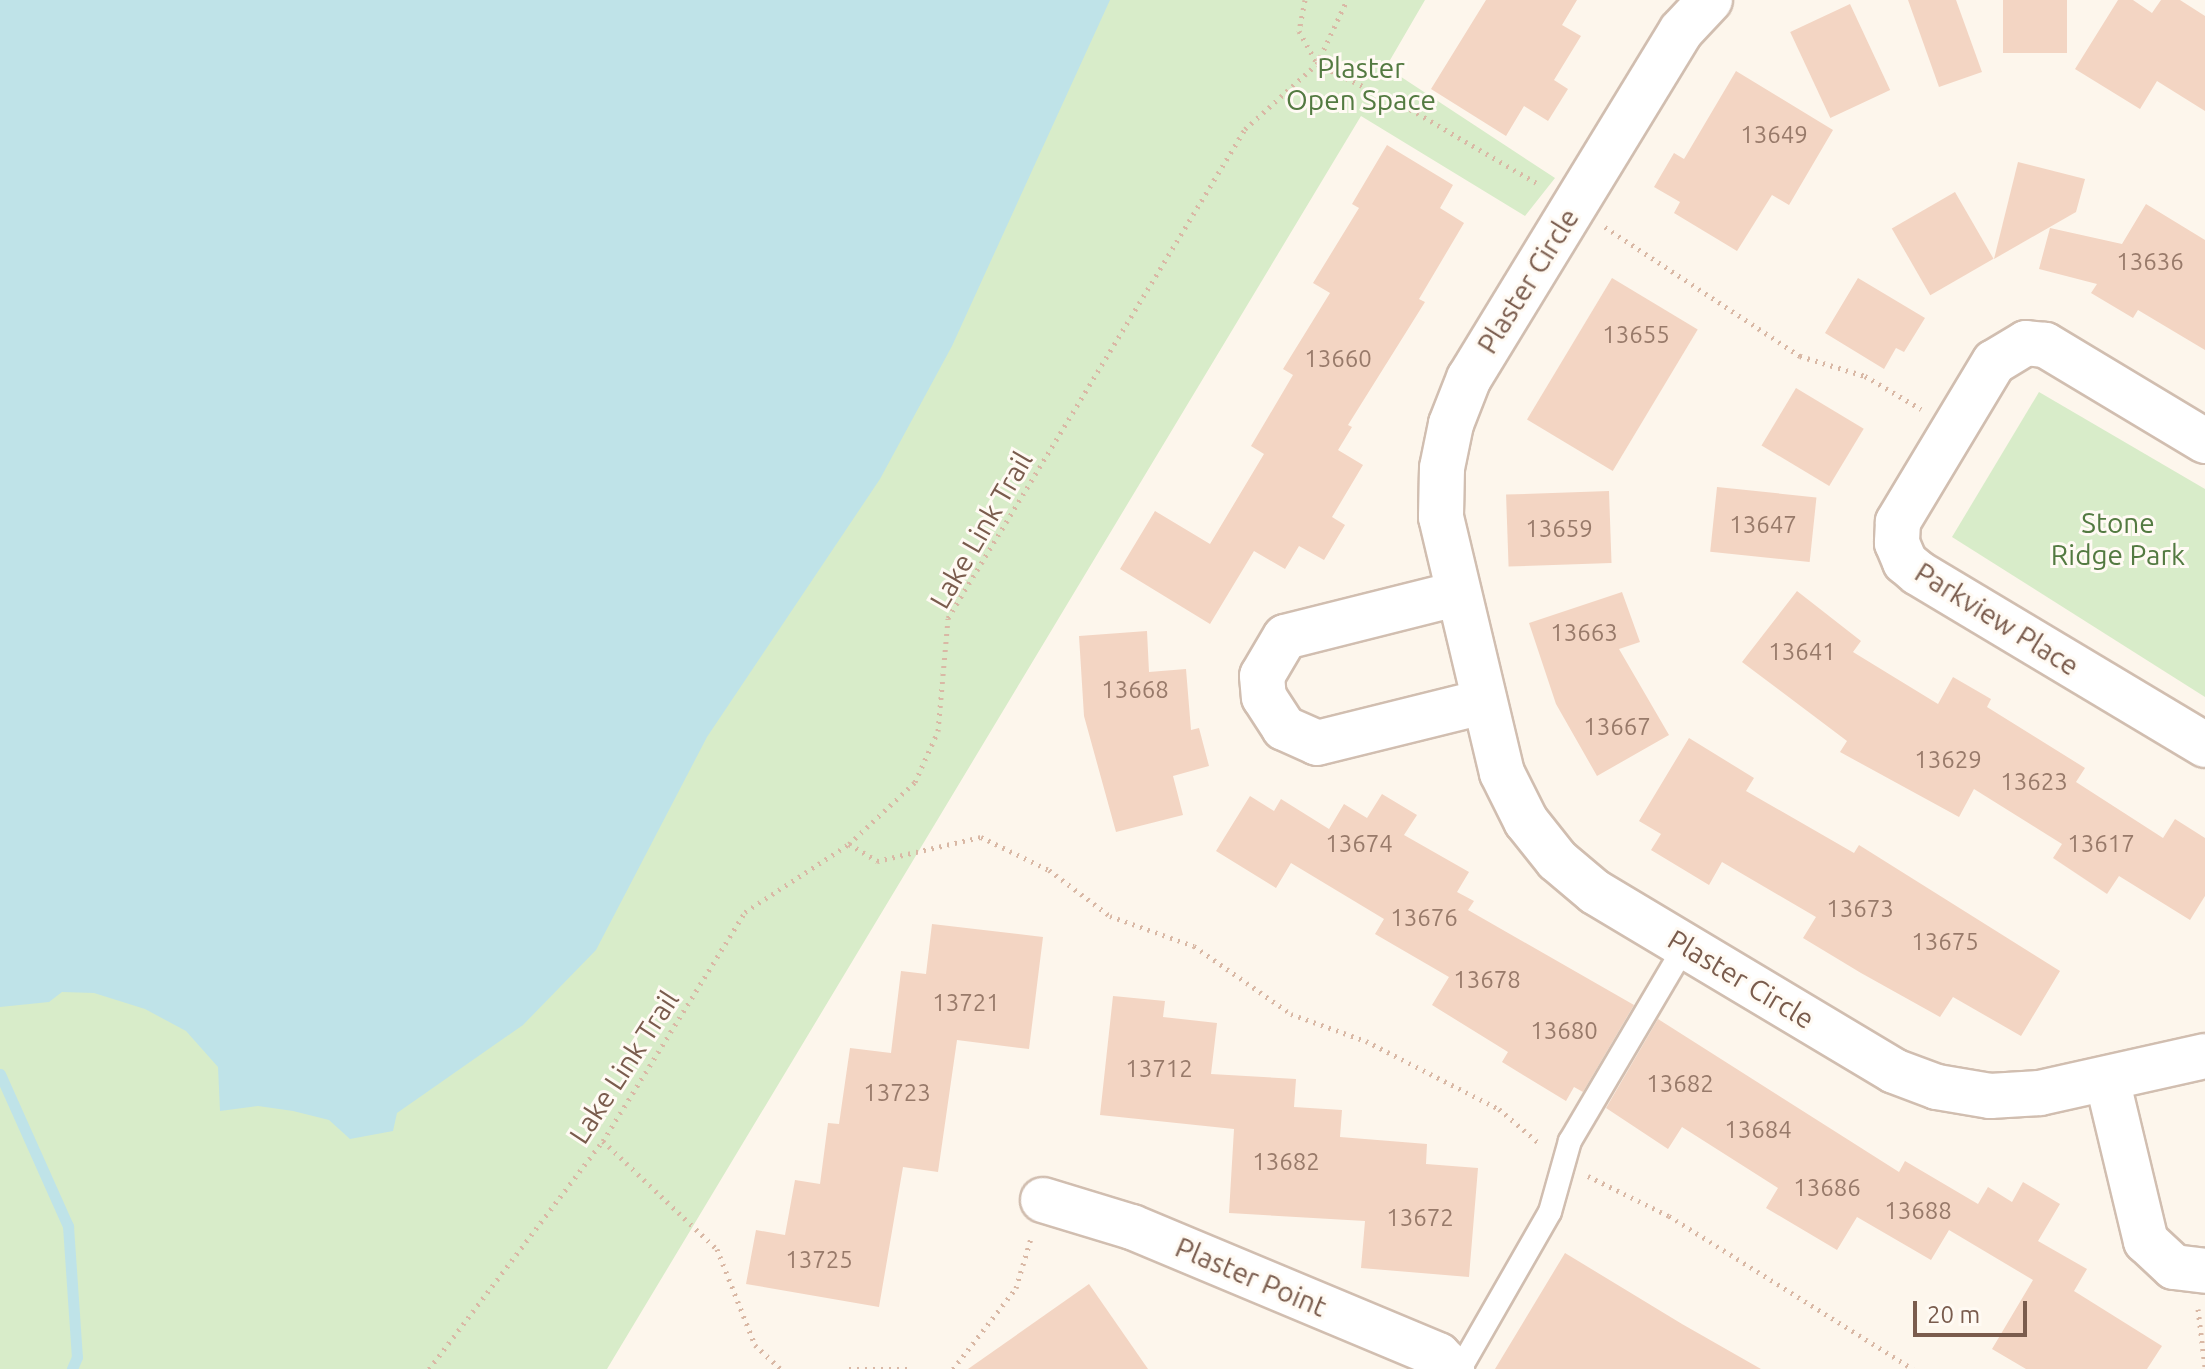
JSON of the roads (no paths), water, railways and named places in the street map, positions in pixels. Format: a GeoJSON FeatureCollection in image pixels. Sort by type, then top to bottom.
{"type":"FeatureCollection","features":[{"type":"Feature","properties":{"kind":"street","name":"Plaster Circle"},"geometry":{"type":"LineString","coordinates":[[1710,0],[1681,31],[1469,378],[1451,424],[1442,468],[1441,517],[1456,594],[1502,773],[1526,821],[1557,860],[1595,892],[1894,1071],[1937,1087],[1990,1096],[2040,1093],[2205,1056]]}},
{"type":"Feature","properties":{"kind":"street","name":"Parkview Place"},"geometry":{"type":"LineString","coordinates":[[2205,441],[2045,345],[2018,346],[1994,362],[1898,522],[1897,543],[1905,562],[1918,573],[2205,745]]}},
{"type":"Feature","properties":{"kind":"street"},"geometry":{"type":"LineString","coordinates":[[1456,594],[1285,637],[1262,676],[1264,697],[1269,712],[1284,728],[1317,743],[1483,702]]}},
{"type":"Feature","properties":{"kind":"street"},"geometry":{"type":"LineString","coordinates":[[2107,1079],[2146,1241],[2174,1267],[2201,1271]]}},
{"type":"Feature","properties":{"kind":"street","name":"Plaster Point"},"geometry":{"type":"LineString","coordinates":[[1043,1200],[1132,1227],[1438,1355],[1452,1369]]}},
{"type":"Feature","properties":{"kind":"lane"},"geometry":{"type":"LineString","coordinates":[[1460,1369],[1550,1212],[1570,1141],[1685,946]]}},
{"type":"Feature","properties":{"kind":"water"},"geometry":{"type":"Polygon","coordinates":[[[0,0],[1110,0],[952,346],[880,479],[707,737],[596,950],[523,1025],[397,1113],[393,1131],[350,1139],[329,1120],[293,1111],[258,1106],[220,1111],[218,1067],[186,1031],[145,1009],[94,993],[62,992],[49,1002],[0,1007],[0,0]]]}},
{"type":"Feature","properties":{"kind":"waterway"},"geometry":{"type":"LineString","coordinates":[[0,1074],[68,1226],[77,1357],[72,1369]]}},
{"type":"Feature","properties":{"kind":"park label","name":"Plaster Open Space"},"geometry":{"type":"Point","coordinates":[1361,84]}},
{"type":"Feature","properties":{"kind":"park label","name":"Stone Ridge Park"},"geometry":{"type":"Point","coordinates":[2118,539]}}]}
